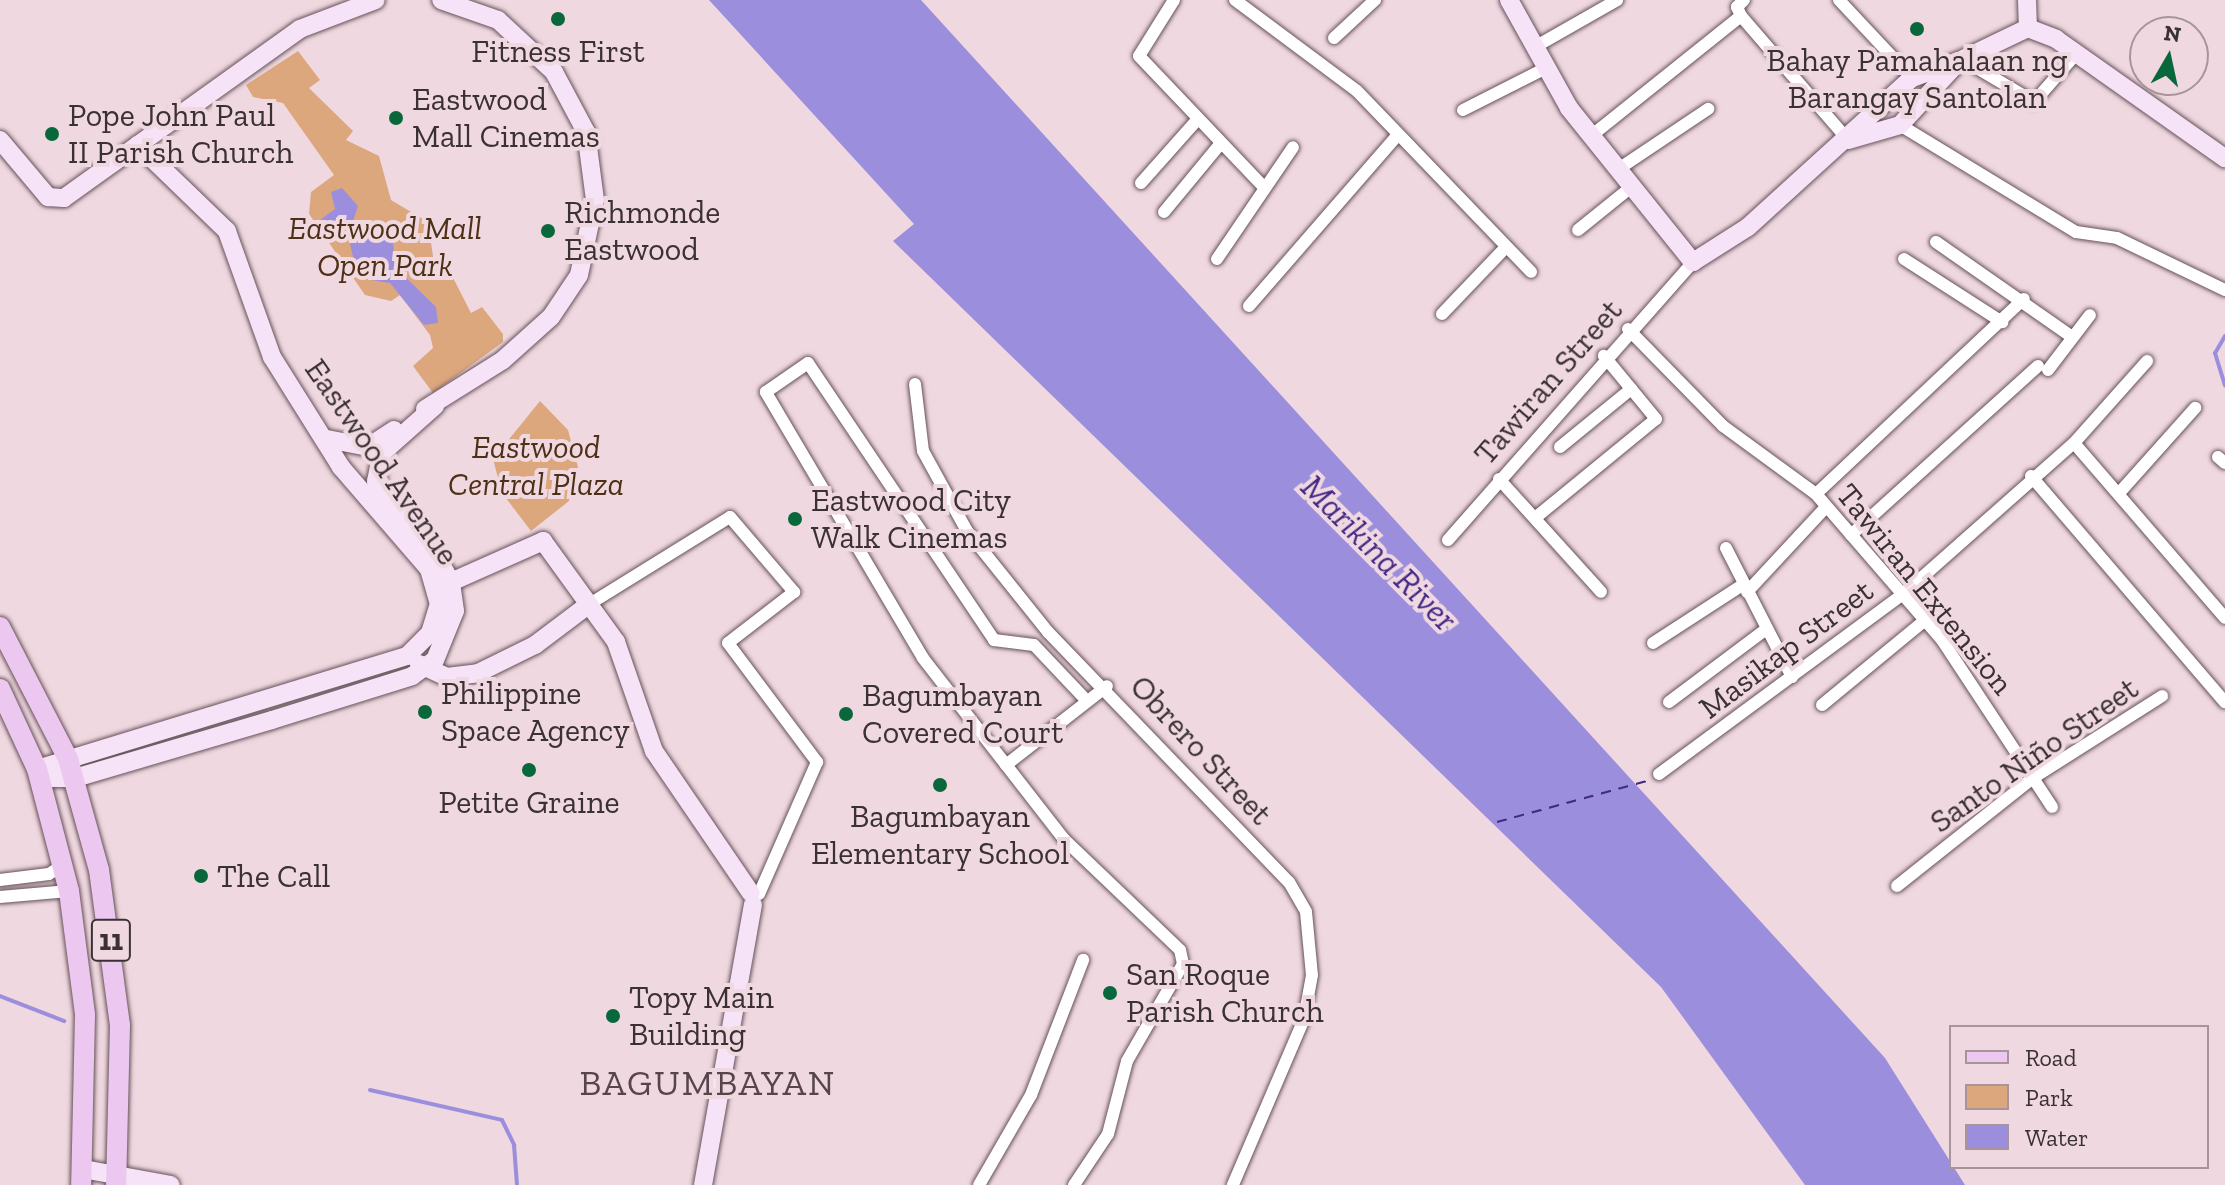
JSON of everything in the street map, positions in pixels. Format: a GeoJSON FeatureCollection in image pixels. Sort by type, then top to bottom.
{"type":"FeatureCollection","features":[{"type":"Feature","properties":{"kind":"main road","name":"11"},"geometry":{"type":"LineString","coordinates":[[0,627],[78,770],[91,835],[120,1040],[116,1180]]}},
{"type":"Feature","properties":{"kind":"main road","name":"11"},"geometry":{"type":"LineString","coordinates":[[0,689],[38,773],[69,891],[86,1036],[82,1177]]}},
{"type":"Feature","properties":{"kind":"street"},"geometry":{"type":"LineString","coordinates":[[0,140],[57,201],[315,20],[376,0]]}},
{"type":"Feature","properties":{"kind":"street"},"geometry":{"type":"LineString","coordinates":[[327,439],[368,447],[435,406],[508,357],[560,306],[579,275],[595,200],[586,132],[554,72],[498,20],[441,0]]}},
{"type":"Feature","properties":{"kind":"street"},"geometry":{"type":"LineString","coordinates":[[1174,0],[1139,56],[1263,186]]}},
{"type":"Feature","properties":{"kind":"street"},"geometry":{"type":"LineString","coordinates":[[1235,0],[1357,91],[1396,137],[1531,272]]}},
{"type":"Feature","properties":{"kind":"street"},"geometry":{"type":"LineString","coordinates":[[1334,38],[1375,0]]}},
{"type":"Feature","properties":{"kind":"street"},"geometry":{"type":"LineString","coordinates":[[1509,0],[1544,69],[1591,136],[1630,188],[1693,262],[1740,234],[1848,140],[1912,78],[1961,60],[2028,28]]}},
{"type":"Feature","properties":{"kind":"street"},"geometry":{"type":"LineString","coordinates":[[1533,48],[1617,0]]}},
{"type":"Feature","properties":{"kind":"street"},"geometry":{"type":"LineString","coordinates":[[1744,0],[1737,7],[1741,16],[1848,140]]}},
{"type":"Feature","properties":{"kind":"street"},"geometry":{"type":"LineString","coordinates":[[1839,0],[1912,78]]}},
{"type":"Feature","properties":{"kind":"street"},"geometry":{"type":"LineString","coordinates":[[2027,0],[2028,28]]}},
{"type":"Feature","properties":{"kind":"street"},"geometry":{"type":"LineString","coordinates":[[1591,136],[1741,16]]}},
{"type":"Feature","properties":{"kind":"street"},"geometry":{"type":"LineString","coordinates":[[2028,28],[2076,54],[2225,158]]}},
{"type":"Feature","properties":{"kind":"street"},"geometry":{"type":"LineString","coordinates":[[1961,60],[2034,102],[2076,54]]}},
{"type":"Feature","properties":{"kind":"street"},"geometry":{"type":"LineString","coordinates":[[1848,140],[1900,125],[1961,60]]}},
{"type":"Feature","properties":{"kind":"street"},"geometry":{"type":"LineString","coordinates":[[1463,110],[1544,69]]}},
{"type":"Feature","properties":{"kind":"street"},"geometry":{"type":"LineString","coordinates":[[1617,170],[1708,109]]}},
{"type":"Feature","properties":{"kind":"street"},"geometry":{"type":"LineString","coordinates":[[1141,183],[1197,120]]}},
{"type":"Feature","properties":{"kind":"street"},"geometry":{"type":"LineString","coordinates":[[162,162],[169,124]]}},
{"type":"Feature","properties":{"kind":"street"},"geometry":{"type":"LineString","coordinates":[[1900,125],[2076,232],[2117,238],[2225,290]]}},
{"type":"Feature","properties":{"kind":"street"},"geometry":{"type":"LineString","coordinates":[[1249,306],[1396,137]]}},
{"type":"Feature","properties":{"kind":"street"},"geometry":{"type":"LineString","coordinates":[[1164,212],[1221,143]]}},
{"type":"Feature","properties":{"kind":"street","name":"Eastwood Avenue"},"geometry":{"type":"LineString","coordinates":[[138,145],[162,162],[227,231],[272,357],[348,476],[436,586],[436,621],[421,646]]}},
{"type":"Feature","properties":{"kind":"street"},"geometry":{"type":"LineString","coordinates":[[1217,259],[1263,186],[1293,147]]}},
{"type":"Feature","properties":{"kind":"street"},"geometry":{"type":"LineString","coordinates":[[1578,230],[1630,188]]}},
{"type":"Feature","properties":{"kind":"street"},"geometry":{"type":"LineString","coordinates":[[1936,242],[2024,299],[2072,337]]}},
{"type":"Feature","properties":{"kind":"street"},"geometry":{"type":"LineString","coordinates":[[1442,314],[1506,247]]}},
{"type":"Feature","properties":{"kind":"street"},"geometry":{"type":"LineString","coordinates":[[1904,259],[2002,322]]}},
{"type":"Feature","properties":{"kind":"street","name":"Tawiran Street"},"geometry":{"type":"LineString","coordinates":[[1448,540],[1604,356],[1693,262]]}},
{"type":"Feature","properties":{"kind":"street"},"geometry":{"type":"LineString","coordinates":[[1816,494],[2024,299]]}},
{"type":"Feature","properties":{"kind":"street"},"geometry":{"type":"LineString","coordinates":[[1851,535],[2043,368],[2090,315]]}},
{"type":"Feature","properties":{"kind":"street","name":"Tawiran Extension"},"geometry":{"type":"LineString","coordinates":[[1628,329],[1723,426],[1816,494],[1925,620],[2052,807]]}},
{"type":"Feature","properties":{"kind":"street"},"geometry":{"type":"LineString","coordinates":[[1535,518],[1656,419],[1604,356]]}},
{"type":"Feature","properties":{"kind":"street","name":"Masikap Street"},"geometry":{"type":"LineString","coordinates":[[1659,774],[1902,595],[2031,476],[2074,443],[2147,361]]}},
{"type":"Feature","properties":{"kind":"street"},"geometry":{"type":"LineString","coordinates":[[1074,1185],[1108,1134],[1127,1061],[1183,964],[1174,942],[1063,838],[923,658],[766,399],[808,363],[994,640],[1034,645],[1087,701]]}},
{"type":"Feature","properties":{"kind":"street","name":"Obrero Street"},"geometry":{"type":"LineString","coordinates":[[915,384],[923,451],[967,531],[1048,632],[1107,686],[1289,882],[1306,912],[1312,975],[1304,1019],[1233,1185]]}},
{"type":"Feature","properties":{"kind":"street"},"geometry":{"type":"LineString","coordinates":[[1560,447],[1631,389]]}},
{"type":"Feature","properties":{"kind":"street"},"geometry":{"type":"LineString","coordinates":[[348,476],[376,479],[387,447],[435,406]]}},
{"type":"Feature","properties":{"kind":"street"},"geometry":{"type":"LineString","coordinates":[[2120,492],[2195,408]]}},
{"type":"Feature","properties":{"kind":"street"},"geometry":{"type":"LineString","coordinates":[[2074,443],[2120,492],[2225,618]]}},
{"type":"Feature","properties":{"kind":"street"},"geometry":{"type":"LineString","coordinates":[[2031,476],[2225,702]]}},
{"type":"Feature","properties":{"kind":"street","name":"Eastwood Avenue"},"geometry":{"type":"LineString","coordinates":[[376,479],[432,548],[451,582],[451,631],[424,670]]}},
{"type":"Feature","properties":{"kind":"street"},"geometry":{"type":"LineString","coordinates":[[1499,479],[1601,592]]}},
{"type":"Feature","properties":{"kind":"street"},"geometry":{"type":"LineString","coordinates":[[1653,643],[1745,588],[1825,508]]}},
{"type":"Feature","properties":{"kind":"street"},"geometry":{"type":"LineString","coordinates":[[38,773],[78,770],[193,742],[272,720],[424,670],[447,677],[478,673],[535,645],[588,605],[730,517],[794,592],[728,643],[817,762],[754,897],[703,1185]]}},
{"type":"Feature","properties":{"kind":"street"},"geometry":{"type":"LineString","coordinates":[[451,582],[543,541],[616,642],[654,751],[754,897]]}},
{"type":"Feature","properties":{"kind":"street"},"geometry":{"type":"LineString","coordinates":[[1726,548],[1765,630],[1792,677]]}},
{"type":"Feature","properties":{"kind":"street"},"geometry":{"type":"LineString","coordinates":[[1822,705],[1925,620]]}},
{"type":"Feature","properties":{"kind":"street"},"geometry":{"type":"LineString","coordinates":[[1669,702],[1765,630]]}},
{"type":"Feature","properties":{"kind":"street"},"geometry":{"type":"LineString","coordinates":[[78,770],[187,724],[266,701],[421,646],[424,670]]}},
{"type":"Feature","properties":{"kind":"street"},"geometry":{"type":"LineString","coordinates":[[1006,765],[1107,686]]}},
{"type":"Feature","properties":{"kind":"street","name":"Santo Niño Street"},"geometry":{"type":"LineString","coordinates":[[1897,886],[2033,778],[2162,696]]}},
{"type":"Feature","properties":{"kind":"street"},"geometry":{"type":"LineString","coordinates":[[266,701],[272,720]]}},
{"type":"Feature","properties":{"kind":"street"},"geometry":{"type":"LineString","coordinates":[[187,724],[193,742]]}},
{"type":"Feature","properties":{"kind":"street"},"geometry":{"type":"LineString","coordinates":[[0,880],[63,865]]}},
{"type":"Feature","properties":{"kind":"street"},"geometry":{"type":"LineString","coordinates":[[0,897],[69,891]]}},
{"type":"Feature","properties":{"kind":"street"},"geometry":{"type":"LineString","coordinates":[[979,1185],[1031,1095],[1083,960]]}},
{"type":"Feature","properties":{"kind":"street"},"geometry":{"type":"LineString","coordinates":[[82,1177],[171,1185]]}},
{"type":"Feature","properties":{"kind":"green space","name":"Eastwood Mall Open Park"},"geometry":{"type":"Polygon","coordinates":[[[298,51],[320,80],[309,88],[353,131],[346,140],[379,156],[391,200],[428,222],[434,263],[444,260],[471,313],[482,307],[503,334],[503,342],[433,393],[413,366],[433,348],[430,335],[400,295],[391,301],[365,295],[309,214],[311,192],[334,175],[283,103],[253,97],[246,85],[298,51]]]}},
{"type":"Feature","properties":{"kind":"green space","name":"Eastwood Central Plaza"},"geometry":{"type":"Polygon","coordinates":[[[540,401],[568,430],[578,467],[569,501],[531,531],[502,493],[493,459],[540,401]]]}},
{"type":"Feature","properties":{"kind":"water","name":"Marikina River"},"geometry":{"type":"Polygon","coordinates":[[[709,0],[921,0],[1885,1058],[1949,1160],[1949,1169],[1955,1169],[1965,1185],[1805,1185],[1661,987],[893,241],[914,224],[709,0]]]}},
{"type":"Feature","properties":{"kind":"water"},"geometry":{"type":"Polygon","coordinates":[[[342,188],[358,206],[351,227],[393,243],[396,268],[436,307],[438,323],[424,325],[390,283],[358,278],[347,231],[320,220],[335,209],[331,192],[342,188]]]}},
{"type":"Feature","properties":{"kind":"waterway"},"geometry":{"type":"LineString","coordinates":[[2225,336],[2215,353],[2225,385]]}},
{"type":"Feature","properties":{"kind":"waterway"},"geometry":{"type":"LineString","coordinates":[[0,996],[64,1021]]}},
{"type":"Feature","properties":{"kind":"waterway"},"geometry":{"type":"LineString","coordinates":[[370,1090],[502,1120],[514,1145],[517,1185]]}},
{"type":"Feature","properties":{"kind":"ferry route"},"geometry":{"type":"LineString","coordinates":[[1497,822],[1651,780]]}},
{"type":"Feature","properties":{"kind":"place","name":"Fitness First"},"geometry":{"type":"Point","coordinates":[558,19]}},
{"type":"Feature","properties":{"kind":"place","name":"Bahay Pamahalaan ng Barangay Santolan"},"geometry":{"type":"Point","coordinates":[1917,29]}},
{"type":"Feature","properties":{"kind":"place","name":"Eastwood Mall Cinemas"},"geometry":{"type":"Point","coordinates":[396,118]}},
{"type":"Feature","properties":{"kind":"place","name":"Pope John Paul II Parish Church"},"geometry":{"type":"Point","coordinates":[52,134]}},
{"type":"Feature","properties":{"kind":"place","name":"Richmonde Eastwood"},"geometry":{"type":"Point","coordinates":[548,231]}},
{"type":"Feature","properties":{"kind":"place","name":"Eastwood City Walk Cinemas"},"geometry":{"type":"Point","coordinates":[795,519]}},
{"type":"Feature","properties":{"kind":"place","name":"Philippine Space Agency"},"geometry":{"type":"Point","coordinates":[425,712]}},
{"type":"Feature","properties":{"kind":"place","name":"Bagumbayan Covered Court"},"geometry":{"type":"Point","coordinates":[846,714]}},
{"type":"Feature","properties":{"kind":"place","name":"Petite Graine"},"geometry":{"type":"Point","coordinates":[529,770]}},
{"type":"Feature","properties":{"kind":"place","name":"Bagumbayan Elementary School"},"geometry":{"type":"Point","coordinates":[940,785]}},
{"type":"Feature","properties":{"kind":"place","name":"The Call"},"geometry":{"type":"Point","coordinates":[201,876]}},
{"type":"Feature","properties":{"kind":"place","name":"San Roque Parish Church"},"geometry":{"type":"Point","coordinates":[1110,993]}},
{"type":"Feature","properties":{"kind":"place","name":"Topy Main Building"},"geometry":{"type":"Point","coordinates":[613,1016]}},
{"type":"Feature","properties":{"kind":"district","name":"BAGUMBAYAN"},"geometry":{"type":"Point","coordinates":[708,1083]}}]}
